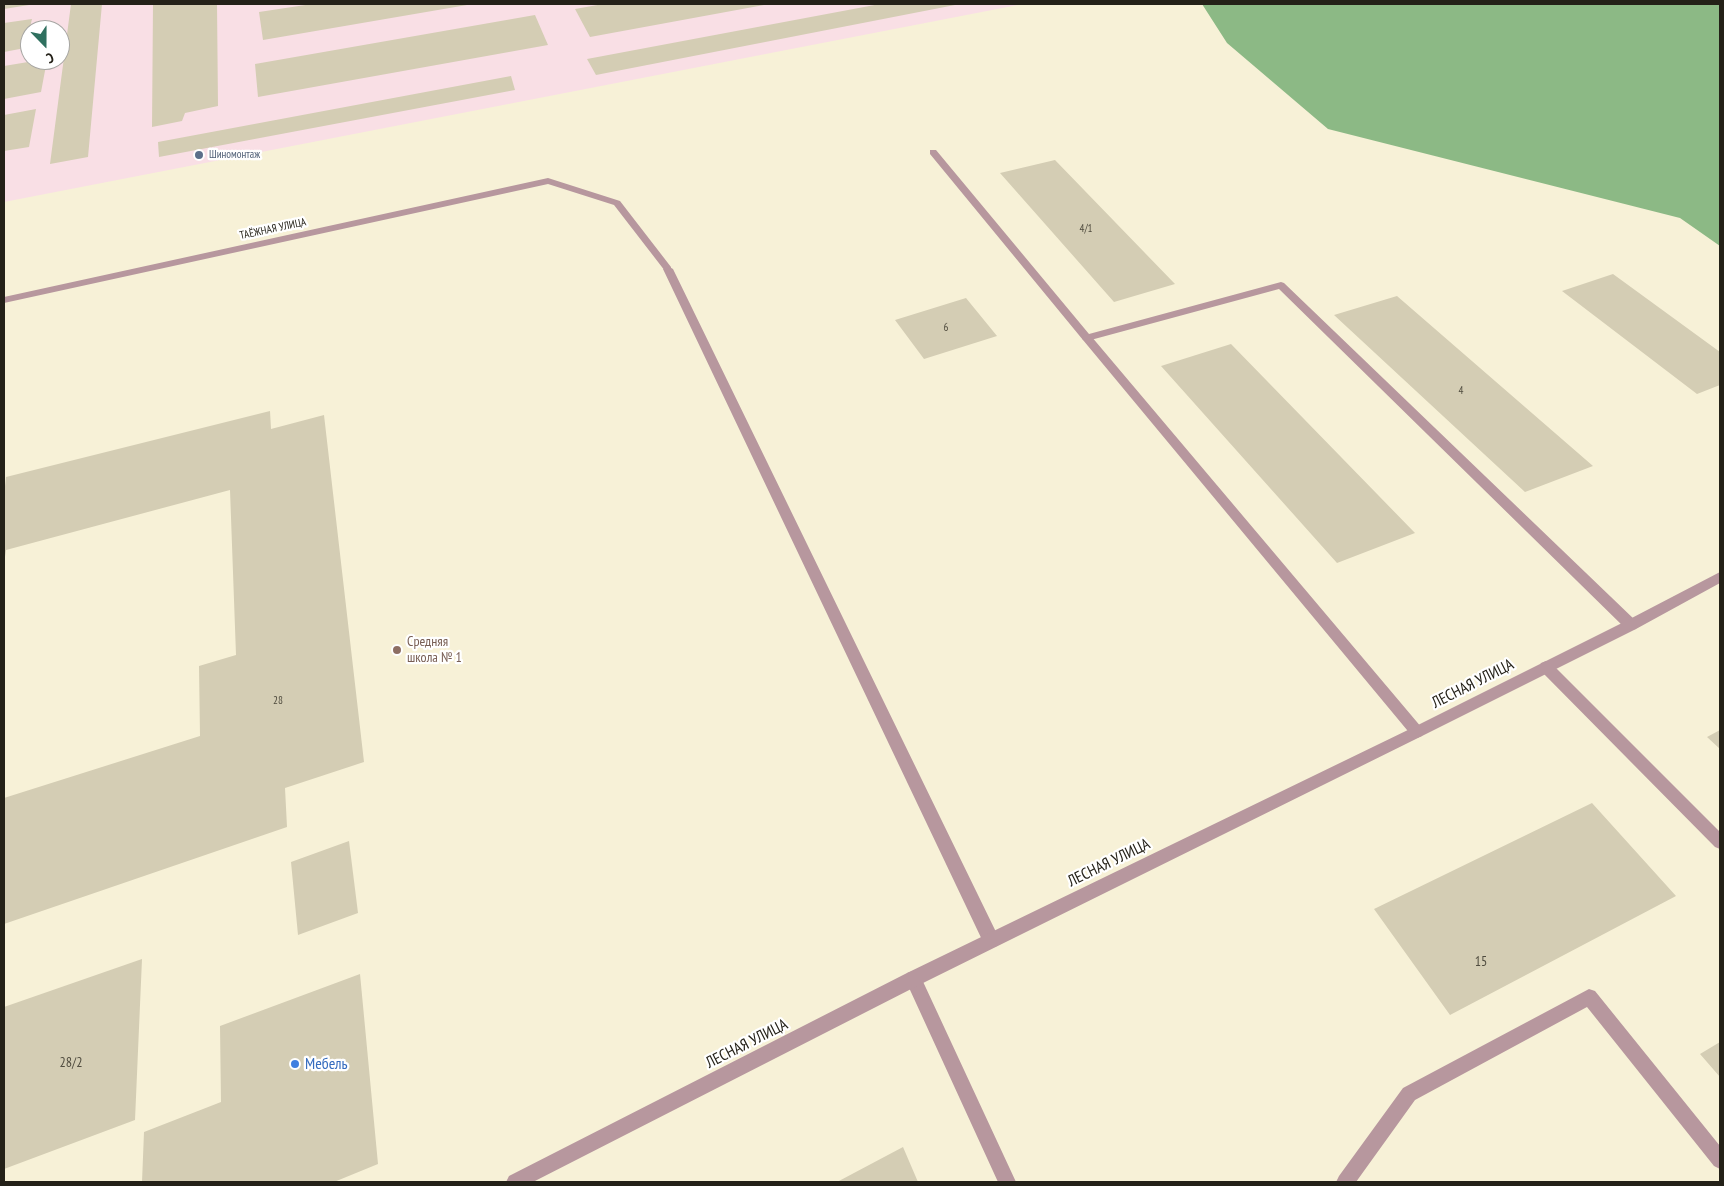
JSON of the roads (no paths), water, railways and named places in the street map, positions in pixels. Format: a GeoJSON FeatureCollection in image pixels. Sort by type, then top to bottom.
{"type":"FeatureCollection","features":[{"type":"Feature","properties":{"kind":"street"},"geometry":{"type":"LineString","coordinates":[[933,152],[1417,732]]}},
{"type":"Feature","properties":{"kind":"street","name":"ТАЁЖНАЯ УЛИЦА"},"geometry":{"type":"LineString","coordinates":[[4,300],[548,181],[617,203],[668,269],[991,940]]}},
{"type":"Feature","properties":{"kind":"street"},"geometry":{"type":"LineString","coordinates":[[1087,338],[1281,285],[1631,625]]}},
{"type":"Feature","properties":{"kind":"street","name":"ЛЕСНАЯ УЛИЦА"},"geometry":{"type":"LineString","coordinates":[[515,1182],[991,940],[1417,732],[1631,625],[1720,577]]}},
{"type":"Feature","properties":{"kind":"street"},"geometry":{"type":"LineString","coordinates":[[1546,667],[1720,842]]}},
{"type":"Feature","properties":{"kind":"street"},"geometry":{"type":"LineString","coordinates":[[913,979],[1007,1182]]}},
{"type":"Feature","properties":{"kind":"street"},"geometry":{"type":"LineString","coordinates":[[1345,1182],[1409,1094],[1589,997],[1720,1160]]}},
{"type":"Feature","properties":{"kind":"place","name":"Шиномонтаж"},"geometry":{"type":"Point","coordinates":[199,155]}},
{"type":"Feature","properties":{"kind":"place","name":"Средняя школа № 1"},"geometry":{"type":"Point","coordinates":[397,650]}},
{"type":"Feature","properties":{"kind":"place","name":"Мебель"},"geometry":{"type":"Point","coordinates":[295,1064]}}]}
